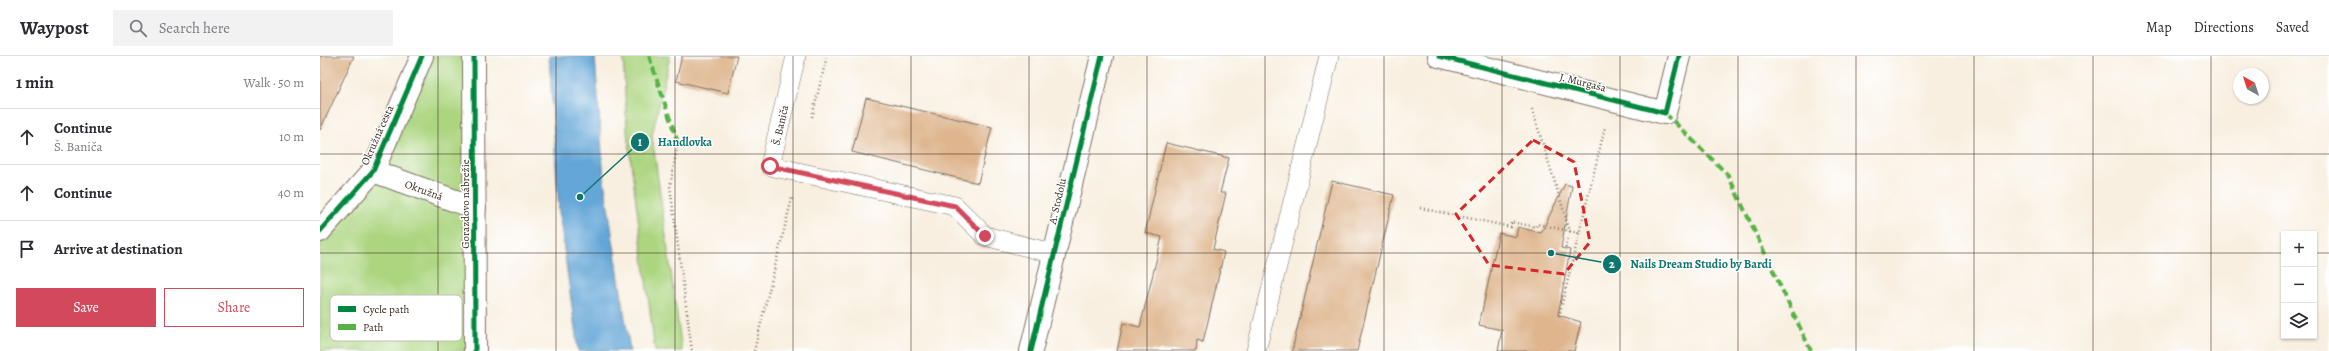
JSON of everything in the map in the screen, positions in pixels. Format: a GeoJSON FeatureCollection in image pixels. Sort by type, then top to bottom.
{"type":"FeatureCollection","features":[{"type":"Feature","properties":{"kind":"street","name":"Okružná cesta"},"geometry":{"type":"LineString","coordinates":[[320,231],[373,171],[422,56]]}},
{"type":"Feature","properties":{"kind":"street","name":"Gorazdovo nábrežie"},"geometry":{"type":"LineString","coordinates":[[474,56],[475,351]]}},
{"type":"Feature","properties":{"kind":"street","name":"A. Stodolu"},"geometry":{"type":"LineString","coordinates":[[1031,351],[1102,56]]}},
{"type":"Feature","properties":{"kind":"street","name":"J. Murgaša"},"geometry":{"type":"LineString","coordinates":[[1439,56],[1665,113],[1679,56]]}},
{"type":"Feature","properties":{"kind":"street","name":"Okružná"},"geometry":{"type":"LineString","coordinates":[[373,171],[475,208]]}},
{"type":"Feature","properties":{"kind":"lane","name":"Š. Baniča"},"geometry":{"type":"LineString","coordinates":[[796,56],[770,166],[798,172]]}},
{"type":"Feature","properties":{"kind":"lane"},"geometry":{"type":"LineString","coordinates":[[1256,351],[1329,56]]}},
{"type":"Feature","properties":{"kind":"lane"},"geometry":{"type":"LineString","coordinates":[[798,172],[955,206],[985,236],[1055,254]]}},
{"type":"Feature","properties":{"kind":"path"},"geometry":{"type":"LineString","coordinates":[[812,118],[827,56]]}},
{"type":"Feature","properties":{"kind":"path"},"geometry":{"type":"LineString","coordinates":[[1522,77],[1570,231],[1565,249]]}},
{"type":"Feature","properties":{"kind":"path"},"geometry":{"type":"LineString","coordinates":[[1559,316],[1612,99]]}},
{"type":"Feature","properties":{"kind":"path"},"geometry":{"type":"LineString","coordinates":[[678,144],[670,186],[692,351]]}},
{"type":"Feature","properties":{"kind":"path"},"geometry":{"type":"LineString","coordinates":[[754,351],[798,172]]}},
{"type":"Feature","properties":{"kind":"path"},"geometry":{"type":"LineString","coordinates":[[1420,208],[1510,227],[1511,222],[1536,227],[1537,224],[1579,233]]}},
{"type":"Feature","properties":{"kind":"highlighted area"},"geometry":{"type":"Polygon","coordinates":[[[1533,140],[1574,162],[1590,242],[1564,274],[1489,265],[1456,214],[1533,140]]]}},
{"type":"Feature","properties":{"kind":"green space"},"geometry":{"type":"Polygon","coordinates":[[[423,56],[472,56],[471,351],[320,351],[320,234],[374,175],[423,56]]]}},
{"type":"Feature","properties":{"kind":"green space"},"geometry":{"type":"Polygon","coordinates":[[[623,56],[670,56],[652,136],[682,351],[655,351],[627,131],[623,56]]]}},
{"type":"Feature","properties":{"kind":"water"},"geometry":{"type":"Polygon","coordinates":[[[549,56],[595,56],[604,180],[630,351],[578,351],[559,212],[549,56]]]}},
{"type":"Feature","properties":{"kind":"building"},"geometry":{"type":"Polygon","coordinates":[[[320,56],[354,56],[320,130],[320,56]]]}},
{"type":"Feature","properties":{"kind":"building"},"geometry":{"type":"Polygon","coordinates":[[[682,56],[737,56],[728,93],[676,81],[682,56]]]}},
{"type":"Feature","properties":{"kind":"building"},"geometry":{"type":"Polygon","coordinates":[[[866,98],[992,127],[978,183],[852,152],[866,98]]]}},
{"type":"Feature","properties":{"kind":"building"},"geometry":{"type":"Polygon","coordinates":[[[1166,143],[1229,158],[1220,193],[1226,193],[1213,249],[1224,252],[1213,300],[1203,342],[1197,340],[1196,351],[1117,351],[1123,323],[1140,327],[1162,237],[1145,233],[1166,143]]]}},
{"type":"Feature","properties":{"kind":"building"},"geometry":{"type":"Polygon","coordinates":[[[1332,181],[1394,195],[1357,351],[1292,351],[1332,181]]]}},
{"type":"Feature","properties":{"kind":"building"},"geometry":{"type":"Polygon","coordinates":[[[1565,184],[1572,186],[1561,248],[1570,250],[1558,315],[1581,322],[1574,351],[1498,351],[1502,330],[1479,325],[1499,233],[1516,237],[1518,227],[1541,233],[1565,184]]]}},
{"type":"Feature","properties":{"kind":"marked path"},"geometry":{"type":"LineString","coordinates":[[649,56],[678,143]]}},
{"type":"Feature","properties":{"kind":"marked path"},"geometry":{"type":"LineString","coordinates":[[1665,113],[1728,175],[1811,351]]}},
{"type":"Feature","properties":{"kind":"cycle path"},"geometry":{"type":"LineString","coordinates":[[320,231],[373,171],[422,56]]}},
{"type":"Feature","properties":{"kind":"cycle path"},"geometry":{"type":"LineString","coordinates":[[474,56],[475,351]]}},
{"type":"Feature","properties":{"kind":"cycle path"},"geometry":{"type":"LineString","coordinates":[[1031,351],[1102,56]]}},
{"type":"Feature","properties":{"kind":"cycle path"},"geometry":{"type":"LineString","coordinates":[[1439,56],[1665,113],[1679,56]]}},
{"type":"Feature","properties":{"kind":"place","name":"Handlovka"},"geometry":{"type":"Point","coordinates":[580,197]}},
{"type":"Feature","properties":{"kind":"place","name":"Nails Dream Studio by Bardi"},"geometry":{"type":"Point","coordinates":[1551,253]}},
{"type":"Feature","properties":{"kind":"route"},"geometry":{"type":"LineString","coordinates":[[770,166],[955,206],[985,236]]}}]}
